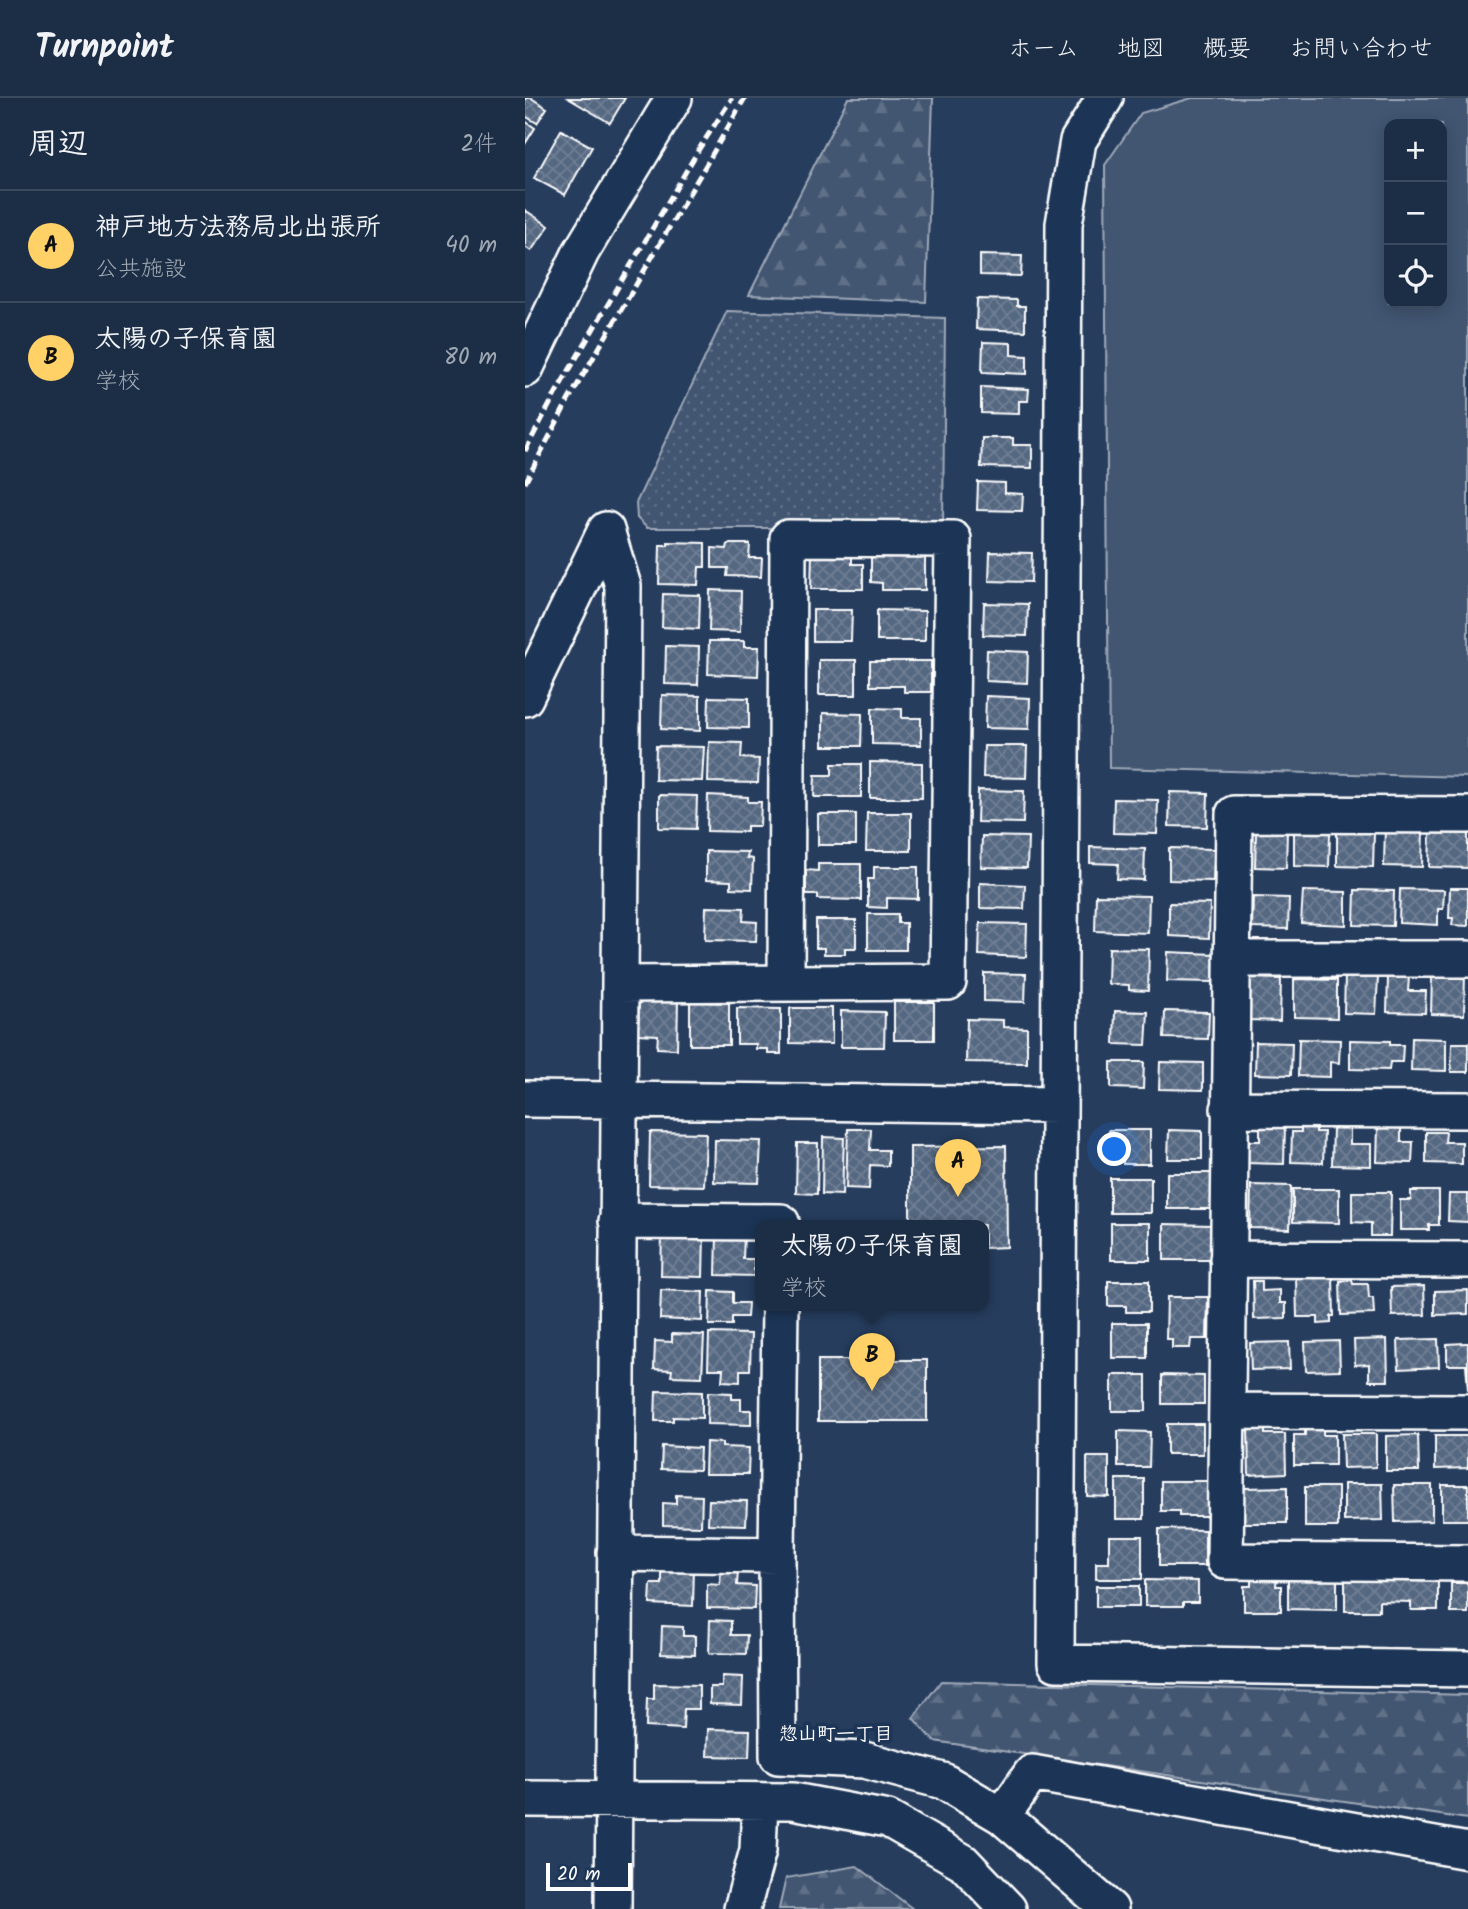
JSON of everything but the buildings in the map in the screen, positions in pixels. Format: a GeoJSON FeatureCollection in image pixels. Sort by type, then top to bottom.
{"type":"FeatureCollection","features":[{"type":"Feature","properties":{"kind":"street"},"geometry":{"type":"LineString","coordinates":[[525,369],[581,252],[674,98]]}},
{"type":"Feature","properties":{"kind":"street"},"geometry":{"type":"LineString","coordinates":[[1105,98],[1078,141],[1064,224],[1056,1663],[1468,1669]]}},
{"type":"Feature","properties":{"kind":"street"},"geometry":{"type":"LineString","coordinates":[[525,698],[606,530],[623,586],[613,1909]]}},
{"type":"Feature","properties":{"kind":"street"},"geometry":{"type":"LineString","coordinates":[[620,984],[786,983],[949,982],[953,539],[787,538],[786,983]]}},
{"type":"Feature","properties":{"kind":"street"},"geometry":{"type":"LineString","coordinates":[[1468,815],[1234,814],[1225,1561],[1468,1563]]}},
{"type":"Feature","properties":{"kind":"street"},"geometry":{"type":"LineString","coordinates":[[1232,959],[1468,959]]}},
{"type":"Feature","properties":{"kind":"street"},"geometry":{"type":"LineString","coordinates":[[525,1099],[1058,1105]]}},
{"type":"Feature","properties":{"kind":"street"},"geometry":{"type":"LineString","coordinates":[[1229,1109],[1468,1110]]}},
{"type":"Feature","properties":{"kind":"street"},"geometry":{"type":"LineString","coordinates":[[617,1221],[755,1222]]}},
{"type":"Feature","properties":{"kind":"street"},"geometry":{"type":"LineString","coordinates":[[1228,1259],[1468,1260]]}},
{"type":"Feature","properties":{"kind":"street"},"geometry":{"type":"LineString","coordinates":[[780,1311],[778,1756],[865,1760],[943,1781],[1002,1816],[1110,1909]]}},
{"type":"Feature","properties":{"kind":"street"},"geometry":{"type":"LineString","coordinates":[[1227,1411],[1468,1412]]}},
{"type":"Feature","properties":{"kind":"street"},"geometry":{"type":"LineString","coordinates":[[615,1553],[777,1555]]}},
{"type":"Feature","properties":{"kind":"street"},"geometry":{"type":"LineString","coordinates":[[1002,1816],[1032,1773],[1468,1851]]}},
{"type":"Feature","properties":{"kind":"street"},"geometry":{"type":"LineString","coordinates":[[525,1799],[793,1801],[888,1819],[963,1862],[1008,1909]]}},
{"type":"Feature","properties":{"kind":"street"},"geometry":{"type":"LineString","coordinates":[[742,1909],[758,1850],[760,1801]]}},
{"type":"Feature","properties":{"kind":"green space"},"geometry":{"type":"Polygon","coordinates":[[[848,98],[933,98],[926,302],[749,295],[848,98]]]}},
{"type":"Feature","properties":{"kind":"green space"},"geometry":{"type":"Polygon","coordinates":[[[1192,98],[1468,98],[1468,777],[1109,768],[1105,165],[1141,113],[1192,98]]]}},
{"type":"Feature","properties":{"kind":"green space"},"geometry":{"type":"Polygon","coordinates":[[[727,311],[945,318],[943,528],[647,528],[637,518],[636,503],[727,311]]]}},
{"type":"Feature","properties":{"kind":"green space"},"geometry":{"type":"Polygon","coordinates":[[[941,1681],[1468,1695],[1468,1819],[934,1741],[913,1718],[941,1681]]]}},
{"type":"Feature","properties":{"kind":"green space"},"geometry":{"type":"Polygon","coordinates":[[[857,1866],[913,1909],[779,1909],[786,1878],[857,1866]]]}},
{"type":"Feature","properties":{"kind":"railway"},"geometry":{"type":"LineString","coordinates":[[525,451],[557,391],[699,149],[732,98]]}},
{"type":"Feature","properties":{"kind":"railway"},"geometry":{"type":"LineString","coordinates":[[525,483],[568,401],[745,98]]}},
{"type":"Feature","properties":{"kind":"place","name":"神戸地方法務局北出張所"},"geometry":{"type":"Point","coordinates":[958,1197]}},
{"type":"Feature","properties":{"kind":"place","name":"太陽の子保育園"},"geometry":{"type":"Point","coordinates":[872,1391]}},
{"type":"Feature","properties":{"kind":"district","name":"惣山町一丁目"},"geometry":{"type":"Point","coordinates":[836,1733]}}]}
